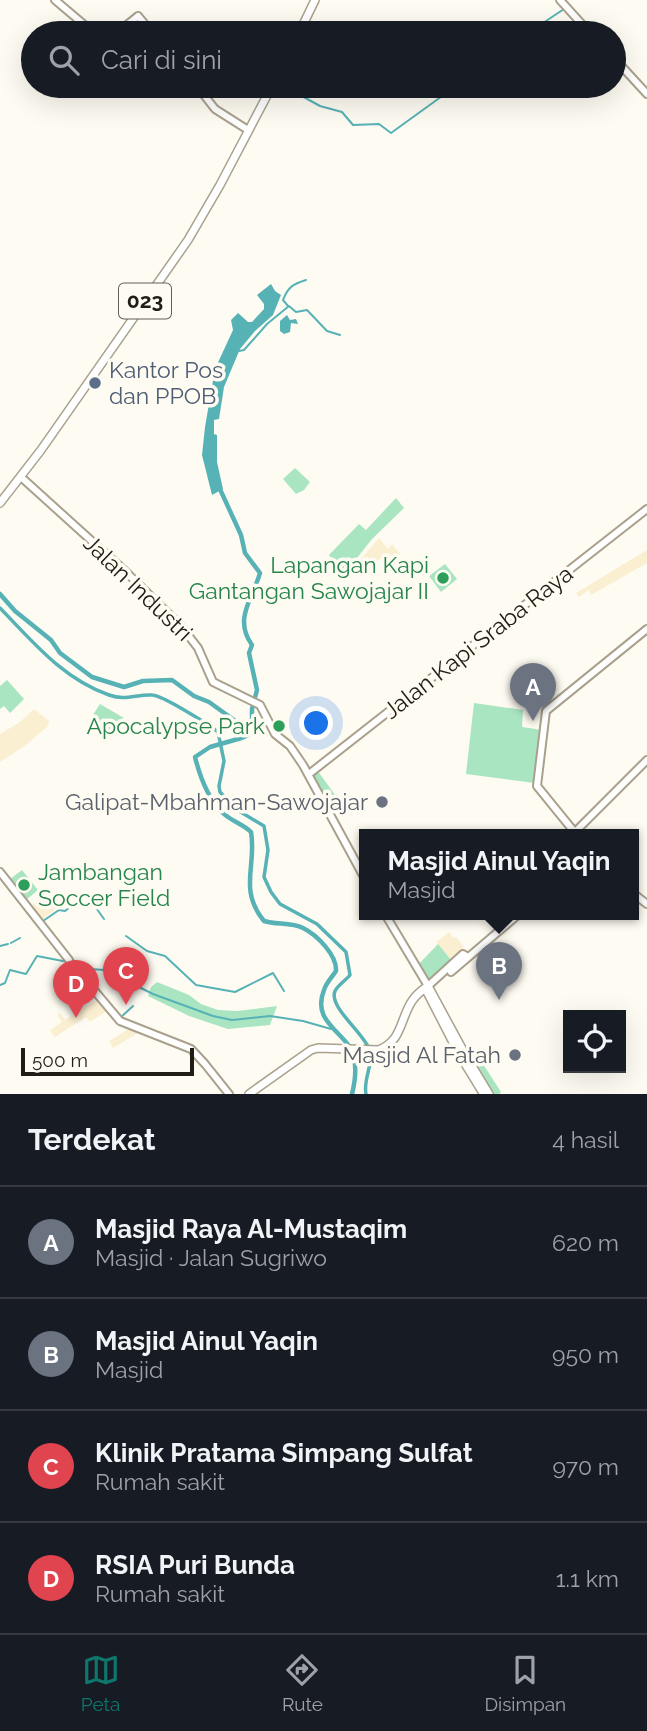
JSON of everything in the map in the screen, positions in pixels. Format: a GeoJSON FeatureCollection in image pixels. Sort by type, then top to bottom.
{"type":"FeatureCollection","features":[{"type":"Feature","properties":{"kind":"main road"},"geometry":{"type":"LineString","coordinates":[[305,21],[315,0]]}},
{"type":"Feature","properties":{"kind":"main road","name":"023"},"geometry":{"type":"LineString","coordinates":[[0,503],[22,477],[185,244],[266,98]]}},
{"type":"Feature","properties":{"kind":"main road"},"geometry":{"type":"LineString","coordinates":[[249,1094],[304,1053],[324,1048],[383,1048],[394,1040],[411,1003],[427,987]]}},
{"type":"Feature","properties":{"kind":"main road"},"geometry":{"type":"LineString","coordinates":[[427,987],[459,1054],[484,1094]]}},
{"type":"Feature","properties":{"kind":"main road"},"geometry":{"type":"LineString","coordinates":[[427,987],[489,1094]]}},
{"type":"Feature","properties":{"kind":"street"},"geometry":{"type":"LineString","coordinates":[[55,0],[80,21]]}},
{"type":"Feature","properties":{"kind":"street"},"geometry":{"type":"LineString","coordinates":[[564,4],[579,21]]}},
{"type":"Feature","properties":{"kind":"street"},"geometry":{"type":"LineString","coordinates":[[626,71],[647,94]]}},
{"type":"Feature","properties":{"kind":"street"},"geometry":{"type":"LineString","coordinates":[[206,98],[215,109],[248,130]]}},
{"type":"Feature","properties":{"kind":"street","name":"Jalan Industri"},"geometry":{"type":"LineString","coordinates":[[22,477],[181,626],[198,648],[213,682],[256,702],[268,716],[275,734],[290,746],[309,774]]}},
{"type":"Feature","properties":{"kind":"street","name":"Jalan Kapi Sraba Raya"},"geometry":{"type":"LineString","coordinates":[[309,774],[647,509]]}},
{"type":"Feature","properties":{"kind":"street"},"geometry":{"type":"LineString","coordinates":[[574,829],[538,785],[547,710],[647,631]]}},
{"type":"Feature","properties":{"kind":"street"},"geometry":{"type":"LineString","coordinates":[[581,829],[647,760]]}},
{"type":"Feature","properties":{"kind":"street"},"geometry":{"type":"LineString","coordinates":[[309,774],[359,868]]}},
{"type":"Feature","properties":{"kind":"street"},"geometry":{"type":"LineString","coordinates":[[0,872],[120,1021],[191,1049],[229,1094]]}},
{"type":"Feature","properties":{"kind":"street"},"geometry":{"type":"LineString","coordinates":[[388,920],[427,987],[448,971],[463,954],[468,957],[512,920]]}},
{"type":"Feature","properties":{"kind":"shaded area"},"geometry":{"type":"Polygon","coordinates":[[[379,538],[388,549],[392,544],[401,555],[394,560],[388,553],[365,571],[358,562],[379,538]]]}},
{"type":"Feature","properties":{"kind":"shaded area"},"geometry":{"type":"Polygon","coordinates":[[[647,550],[647,563],[591,595],[589,590],[579,597],[576,593],[647,550]]]}},
{"type":"Feature","properties":{"kind":"shaded area"},"geometry":{"type":"Polygon","coordinates":[[[34,709],[49,721],[48,726],[0,762],[0,734],[20,722],[34,709]]]}},
{"type":"Feature","properties":{"kind":"shaded area"},"geometry":{"type":"Polygon","coordinates":[[[45,895],[56,909],[40,921],[30,907],[45,895]]]}},
{"type":"Feature","properties":{"kind":"shaded area"},"geometry":{"type":"Polygon","coordinates":[[[449,932],[464,947],[452,961],[436,942],[449,932]]]}},
{"type":"Feature","properties":{"kind":"shaded area"},"geometry":{"type":"Polygon","coordinates":[[[98,999],[107,1011],[90,1022],[86,1017],[55,1037],[50,1030],[62,1022],[57,1015],[60,1012],[65,1020],[98,999]]]}},
{"type":"Feature","properties":{"kind":"shaded area"},"geometry":{"type":"Polygon","coordinates":[[[129,1029],[138,1033],[113,1048],[109,1041],[129,1029]]]}},
{"type":"Feature","properties":{"kind":"green space"},"geometry":{"type":"Polygon","coordinates":[[[295,468],[310,482],[304,490],[296,494],[283,479],[295,468]]]}},
{"type":"Feature","properties":{"kind":"green space"},"geometry":{"type":"Polygon","coordinates":[[[396,498],[404,508],[342,572],[329,555],[359,524],[366,530],[396,498]]]}},
{"type":"Feature","properties":{"kind":"green space"},"geometry":{"type":"Polygon","coordinates":[[[445,564],[457,579],[441,592],[429,576],[445,564]]]}},
{"type":"Feature","properties":{"kind":"green space"},"geometry":{"type":"Polygon","coordinates":[[[7,680],[24,699],[10,713],[4,706],[0,709],[0,686],[7,680]]]}},
{"type":"Feature","properties":{"kind":"green space"},"geometry":{"type":"Polygon","coordinates":[[[474,703],[523,710],[522,727],[542,730],[534,783],[466,774],[474,703]]]}},
{"type":"Feature","properties":{"kind":"green space"},"geometry":{"type":"Polygon","coordinates":[[[100,704],[124,718],[111,733],[89,721],[100,704]]]}},
{"type":"Feature","properties":{"kind":"green space"},"geometry":{"type":"Polygon","coordinates":[[[317,770],[341,803],[335,810],[332,808],[330,811],[311,776],[317,770]]]}},
{"type":"Feature","properties":{"kind":"green space","name":"Jambangan Soccer Field"},"geometry":{"type":"Polygon","coordinates":[[[22,870],[38,890],[26,900],[10,879],[22,870]]]}},
{"type":"Feature","properties":{"kind":"green space"},"geometry":{"type":"Polygon","coordinates":[[[438,944],[452,961],[425,982],[416,967],[438,944]]]}},
{"type":"Feature","properties":{"kind":"green space"},"geometry":{"type":"Polygon","coordinates":[[[157,982],[218,1010],[237,1011],[277,1006],[270,1025],[228,1029],[189,1016],[148,996],[151,987],[157,982]]]}},
{"type":"Feature","properties":{"kind":"green space"},"geometry":{"type":"Polygon","coordinates":[[[476,1053],[501,1092],[499,1094],[491,1094],[468,1058],[476,1053]]]}},
{"type":"Feature","properties":{"kind":"water"},"geometry":{"type":"Polygon","coordinates":[[[271,284],[281,295],[273,315],[240,349],[224,387],[219,419],[214,420],[217,462],[223,489],[212,495],[202,455],[215,369],[233,330],[231,320],[238,313],[248,322],[252,322],[264,309],[264,304],[257,295],[271,284]]]}},
{"type":"Feature","properties":{"kind":"water"},"geometry":{"type":"Polygon","coordinates":[[[287,315],[290,320],[296,319],[298,324],[291,323],[290,332],[284,334],[280,331],[280,321],[287,315]]]}},
{"type":"Feature","properties":{"kind":"waterway"},"geometry":{"type":"LineString","coordinates":[[546,21],[564,9]]}},
{"type":"Feature","properties":{"kind":"waterway"},"geometry":{"type":"LineString","coordinates":[[305,98],[320,106],[342,112],[353,125],[379,124],[391,133],[439,98]]}},
{"type":"Feature","properties":{"kind":"waterway"},"geometry":{"type":"LineString","coordinates":[[288,306],[283,300],[289,289],[306,280]]}},
{"type":"Feature","properties":{"kind":"waterway"},"geometry":{"type":"LineString","coordinates":[[239,351],[244,350],[267,324],[289,306],[296,312],[307,310],[327,331],[340,335]]}},
{"type":"Feature","properties":{"kind":"waterway"},"geometry":{"type":"LineString","coordinates":[[219,487],[241,535],[245,553],[260,573],[244,617],[244,626],[252,645],[249,653],[257,690],[252,709],[252,728],[249,735],[239,739]]}},
{"type":"Feature","properties":{"kind":"waterway"},"geometry":{"type":"LineString","coordinates":[[0,594],[15,611],[51,640],[60,653],[92,677],[124,687],[143,681],[172,680],[234,720],[241,731],[238,739],[210,747],[195,757],[199,772],[218,807],[226,816],[251,832],[250,888],[256,909],[264,921],[303,928],[320,940],[330,952],[336,971],[325,987],[321,1008],[328,1022],[352,1051],[355,1069],[352,1094]]}},
{"type":"Feature","properties":{"kind":"waterway"},"geometry":{"type":"LineString","coordinates":[[0,608],[50,658],[92,688],[115,697],[157,696],[185,710],[218,732],[224,761],[220,792],[234,808],[264,826],[268,850],[264,877],[271,892],[280,904],[317,924],[346,952],[350,975],[336,989],[334,998],[370,1051],[366,1094]]}},
{"type":"Feature","properties":{"kind":"waterway"},"geometry":{"type":"LineString","coordinates":[[43,921],[59,910],[65,911],[87,894],[91,901]]}},
{"type":"Feature","properties":{"kind":"waterway"},"geometry":{"type":"LineString","coordinates":[[94,905],[104,919]]}},
{"type":"Feature","properties":{"kind":"waterway"},"geometry":{"type":"LineString","coordinates":[[126,936],[147,951],[165,956],[196,985],[235,992],[273,973],[284,991]]}},
{"type":"Feature","properties":{"kind":"waterway"},"geometry":{"type":"LineString","coordinates":[[11,943],[20,938]]}},
{"type":"Feature","properties":{"kind":"waterway"},"geometry":{"type":"LineString","coordinates":[[0,946],[8,944]]}},
{"type":"Feature","properties":{"kind":"waterway"},"geometry":{"type":"LineString","coordinates":[[0,985],[5,983],[10,970],[26,974],[37,956],[68,962]]}},
{"type":"Feature","properties":{"kind":"waterway"},"geometry":{"type":"LineString","coordinates":[[74,962],[89,969],[105,970],[153,994],[213,1016],[232,1020],[270,1016],[331,1029]]}},
{"type":"Feature","properties":{"kind":"waterway"},"geometry":{"type":"LineString","coordinates":[[120,1018],[133,1006]]}},
{"type":"Feature","properties":{"kind":"place","name":"Kantor Pos dan PPOB"},"geometry":{"type":"Point","coordinates":[95,383]}},
{"type":"Feature","properties":{"kind":"place","name":"Lapangan Kapi Gantangan Sawojajar II"},"geometry":{"type":"Point","coordinates":[443,578]}},
{"type":"Feature","properties":{"kind":"place","name":"Masjid Raya Al-Mustaqim"},"geometry":{"type":"Point","coordinates":[533,721]}},
{"type":"Feature","properties":{"kind":"place","name":"Apocalypse Park"},"geometry":{"type":"Point","coordinates":[279,726]}},
{"type":"Feature","properties":{"kind":"place","name":"Galipat-Mbahman-Sawojajar"},"geometry":{"type":"Point","coordinates":[382,802]}},
{"type":"Feature","properties":{"kind":"place","name":"Jambangan Soccer Field"},"geometry":{"type":"Point","coordinates":[24,885]}},
{"type":"Feature","properties":{"kind":"place","name":"Masjid Ainul Yaqin"},"geometry":{"type":"Point","coordinates":[499,1000]}},
{"type":"Feature","properties":{"kind":"place","name":"Klinik Pratama Simpang Sulfat"},"geometry":{"type":"Point","coordinates":[126,1005]}},
{"type":"Feature","properties":{"kind":"place","name":"RSIA Puri Bunda"},"geometry":{"type":"Point","coordinates":[76,1018]}},
{"type":"Feature","properties":{"kind":"place","name":"Masjid Al Fatah"},"geometry":{"type":"Point","coordinates":[515,1055]}}]}
